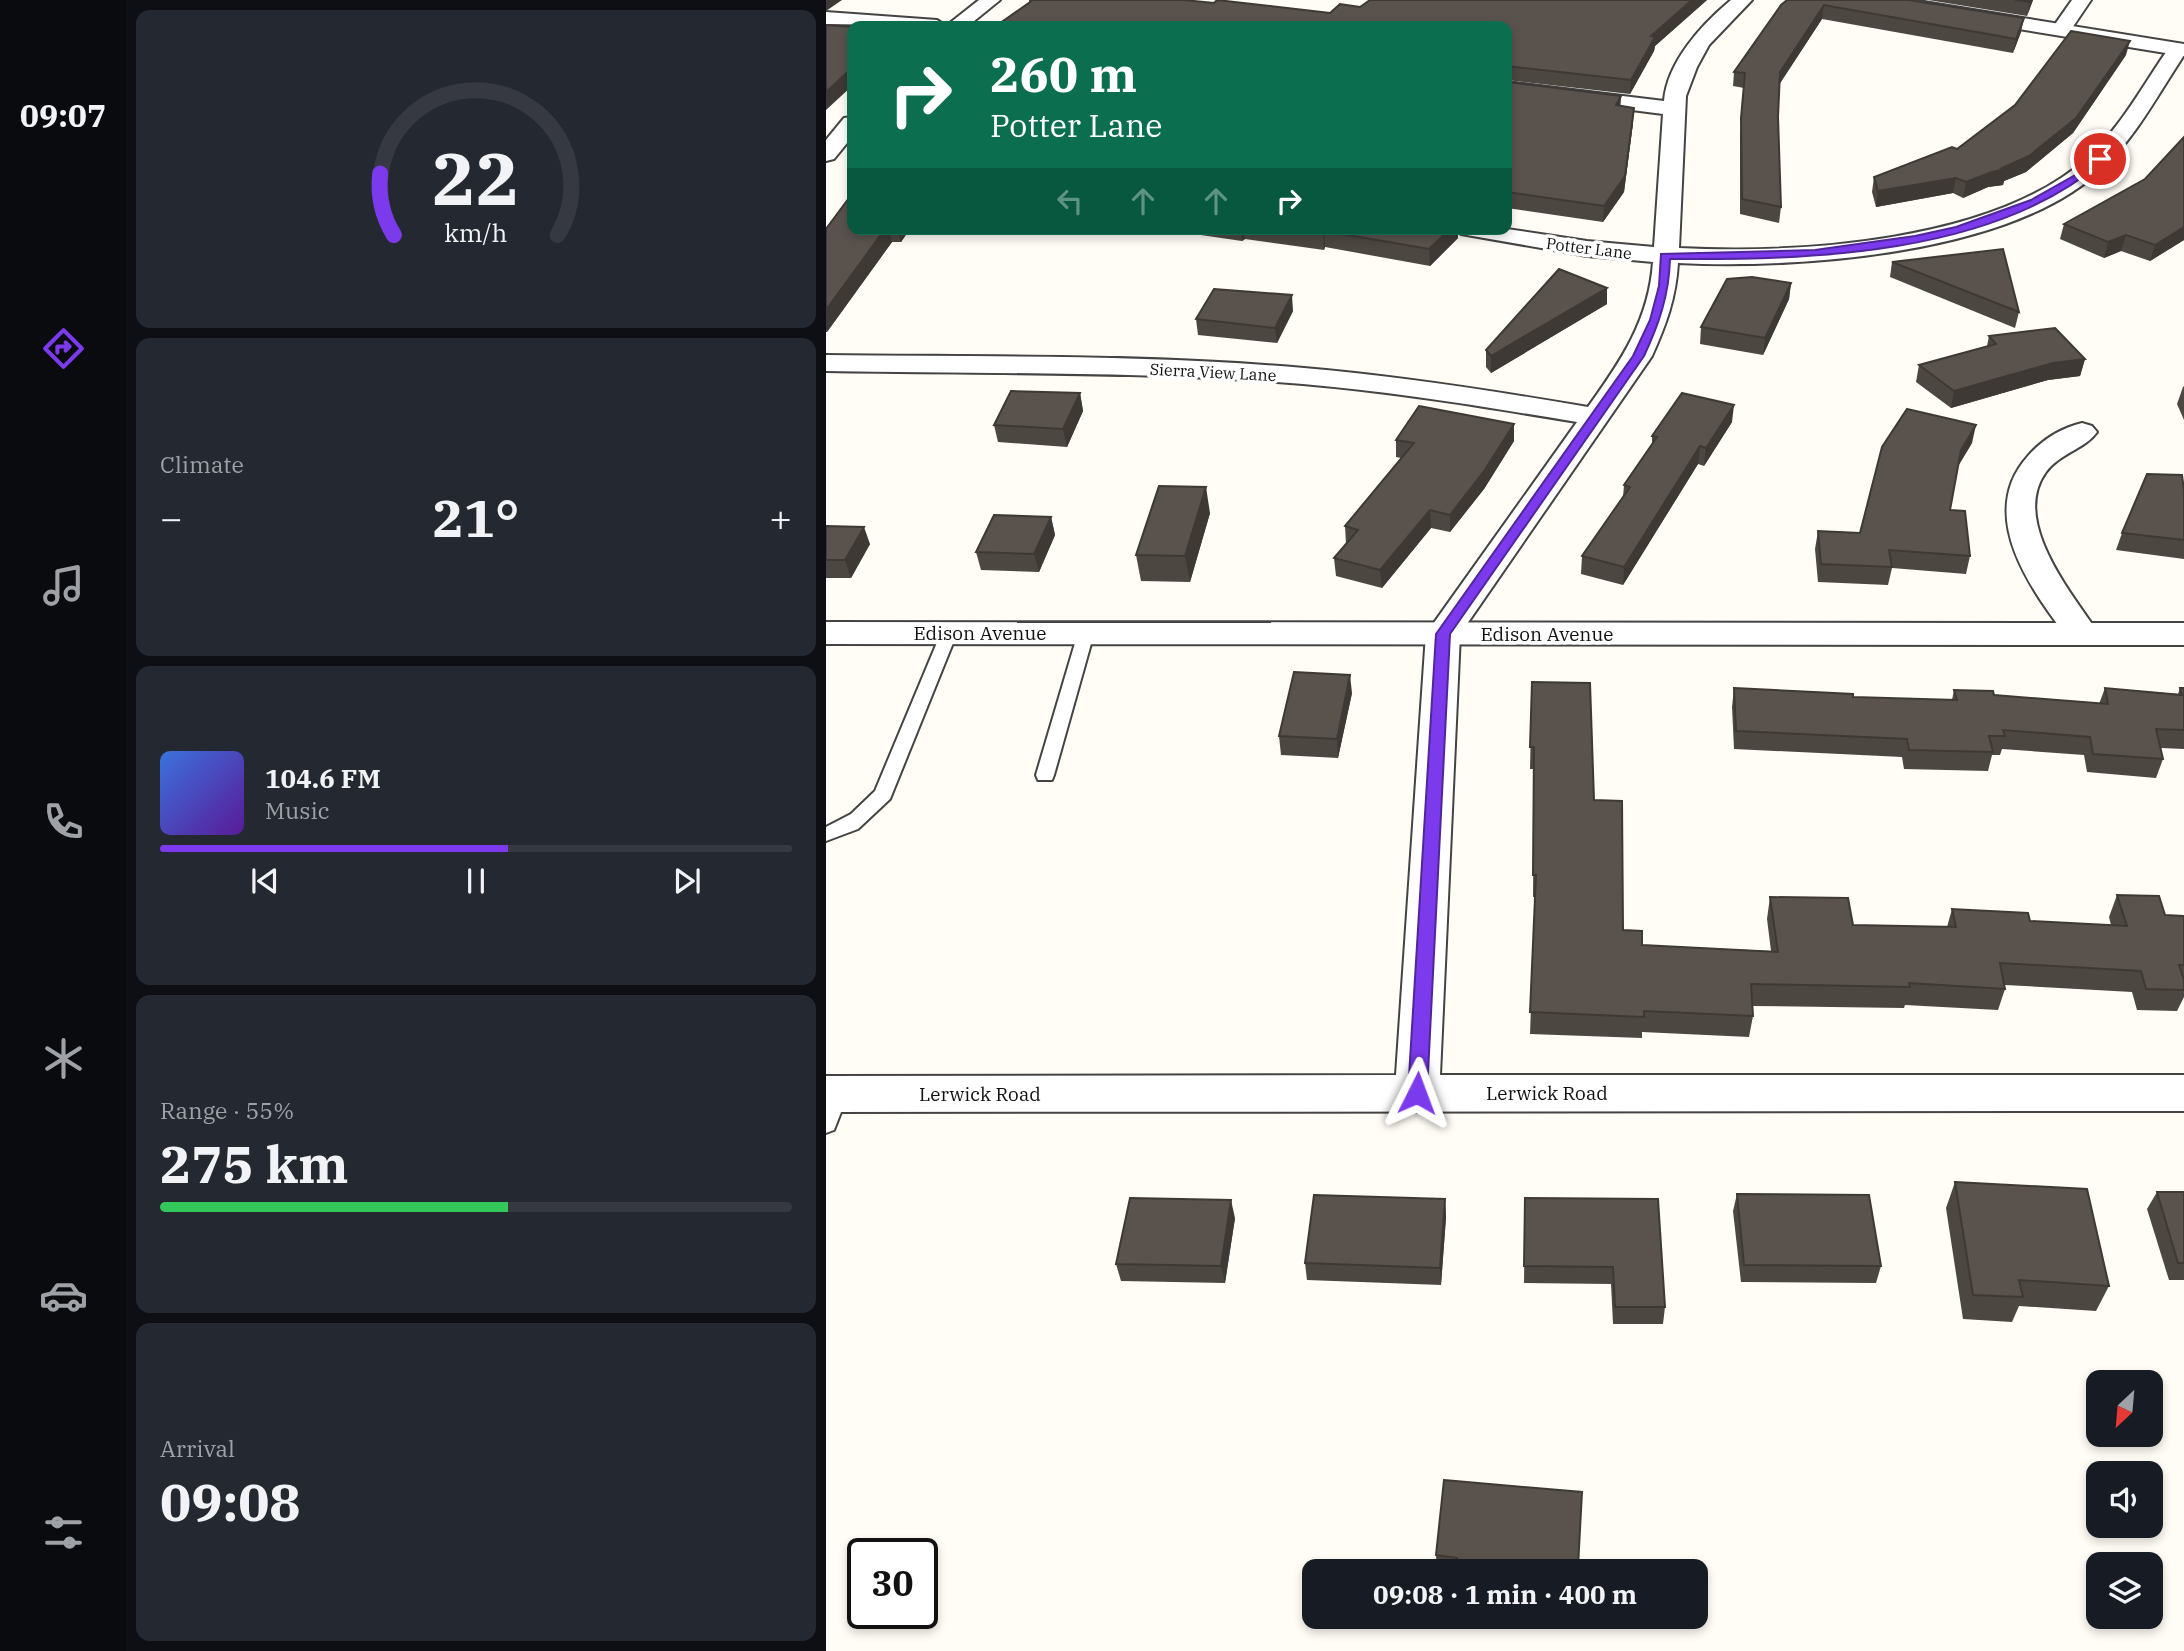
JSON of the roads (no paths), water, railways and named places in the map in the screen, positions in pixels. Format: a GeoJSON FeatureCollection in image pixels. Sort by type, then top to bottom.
{"type":"FeatureCollection","features":[{"type":"Feature","properties":{"kind":"street"},"geometry":{"type":"LineString","coordinates":[[963,21],[991,0]]}},
{"type":"Feature","properties":{"kind":"street"},"geometry":{"type":"LineString","coordinates":[[1417,1093],[1443,634],[1638,356],[1655,320],[1664,286],[1674,109],[1685,66],[1709,30],[1743,0]]}},
{"type":"Feature","properties":{"kind":"street"},"geometry":{"type":"LineString","coordinates":[[1877,0],[2181,50]]}},
{"type":"Feature","properties":{"kind":"street"},"geometry":{"type":"LineString","coordinates":[[2061,30],[2082,0]]}},
{"type":"Feature","properties":{"kind":"street"},"geometry":{"type":"LineString","coordinates":[[826,18],[868,21]]}},
{"type":"Feature","properties":{"kind":"street","name":"Potter Lane"},"geometry":{"type":"LineString","coordinates":[[1500,235],[1551,245],[1665,256],[1761,257],[1866,247],[1959,229],[2035,202],[2080,176],[2100,159],[2181,50]]}},
{"type":"Feature","properties":{"kind":"street"},"geometry":{"type":"LineString","coordinates":[[1512,89],[1674,109]]}},
{"type":"Feature","properties":{"kind":"street"},"geometry":{"type":"LineString","coordinates":[[830,163],[847,132]]}},
{"type":"Feature","properties":{"kind":"street","name":"Sierra View Lane"},"geometry":{"type":"LineString","coordinates":[[826,363],[1149,369],[1301,376],[1474,396],[1596,417]]}},
{"type":"Feature","properties":{"kind":"street"},"geometry":{"type":"LineString","coordinates":[[2082,432],[2050,447],[2034,463],[2022,494],[2025,539],[2038,572],[2059,606],[2082,634]]}},
{"type":"Feature","properties":{"kind":"street","name":"Edison Avenue"},"geometry":{"type":"LineString","coordinates":[[826,633],[2184,634]]}},
{"type":"Feature","properties":{"kind":"street","name":"Lerwick Road"},"geometry":{"type":"LineString","coordinates":[[830,1103],[1417,1093],[2184,1093]]}},
{"type":"Feature","properties":{"kind":"lane"},"geometry":{"type":"LineString","coordinates":[[826,834],[848,826],[866,814],[883,794],[949,633]]}},
{"type":"Feature","properties":{"kind":"lane"},"geometry":{"type":"LineString","coordinates":[[1045,775],[1086,633]]}}]}
